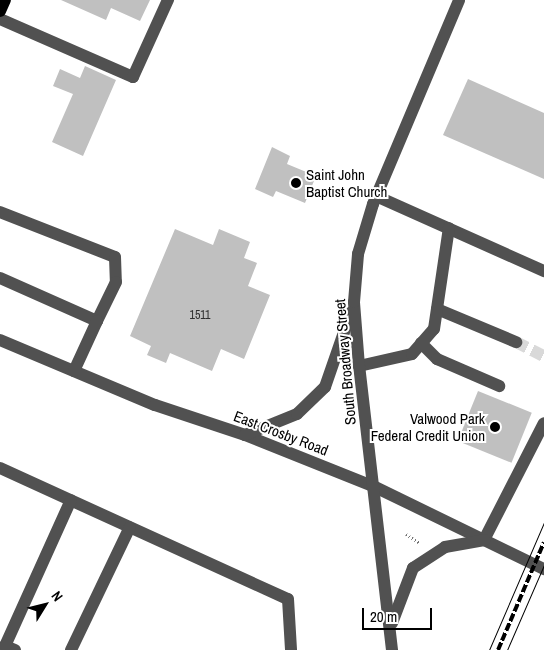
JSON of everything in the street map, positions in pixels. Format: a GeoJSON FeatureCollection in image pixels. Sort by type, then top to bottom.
{"type":"FeatureCollection","features":[{"type":"Feature","properties":{"kind":"main road"},"geometry":{"type":"LineString","coordinates":[[0,11],[5,0]]}},
{"type":"Feature","properties":{"kind":"street"},"geometry":{"type":"LineString","coordinates":[[0,19],[133,77],[168,0]]}},
{"type":"Feature","properties":{"kind":"street","name":"South Broadway Street"},"geometry":{"type":"LineString","coordinates":[[392,650],[375,488],[359,366],[354,302],[358,254],[376,196],[459,0]]}},
{"type":"Feature","properties":{"kind":"street"},"geometry":{"type":"LineString","coordinates":[[376,196],[544,271]]}},
{"type":"Feature","properties":{"kind":"street"},"geometry":{"type":"LineString","coordinates":[[0,212],[115,257],[116,282],[74,371]]}},
{"type":"Feature","properties":{"kind":"street"},"geometry":{"type":"LineString","coordinates":[[359,366],[412,354],[434,329],[449,228]]}},
{"type":"Feature","properties":{"kind":"street"},"geometry":{"type":"LineString","coordinates":[[0,278],[97,320]]}},
{"type":"Feature","properties":{"kind":"street"},"geometry":{"type":"LineString","coordinates":[[245,435],[297,414],[325,387],[354,302]]}},
{"type":"Feature","properties":{"kind":"street"},"geometry":{"type":"LineString","coordinates":[[437,308],[516,342]]}},
{"type":"Feature","properties":{"kind":"street","name":"East Crosby Road"},"geometry":{"type":"LineString","coordinates":[[0,340],[154,405],[245,435],[375,488],[544,569]]}},
{"type":"Feature","properties":{"kind":"street"},"geometry":{"type":"LineString","coordinates":[[421,343],[437,359],[499,386]]}},
{"type":"Feature","properties":{"kind":"street"},"geometry":{"type":"LineString","coordinates":[[390,630],[413,568],[446,547],[484,540],[544,423]]}},
{"type":"Feature","properties":{"kind":"street"},"geometry":{"type":"LineString","coordinates":[[0,468],[288,598],[291,650]]}},
{"type":"Feature","properties":{"kind":"street"},"geometry":{"type":"LineString","coordinates":[[15,650],[5,646],[71,500]]}},
{"type":"Feature","properties":{"kind":"street"},"geometry":{"type":"LineString","coordinates":[[71,650],[130,527]]}},
{"type":"Feature","properties":{"kind":"path"},"geometry":{"type":"LineString","coordinates":[[406,534],[424,546]]}},
{"type":"Feature","properties":{"kind":"building"},"geometry":{"type":"Polygon","coordinates":[[[61,0],[150,0],[140,21],[111,8],[106,20],[61,0]]]}},
{"type":"Feature","properties":{"kind":"building"},"geometry":{"type":"Polygon","coordinates":[[[85,66],[116,80],[83,156],[52,142],[73,94],[53,86],[60,69],[80,78],[85,66]]]}},
{"type":"Feature","properties":{"kind":"building"},"geometry":{"type":"Polygon","coordinates":[[[468,79],[544,113],[544,179],[443,135],[468,79]]]}},
{"type":"Feature","properties":{"kind":"building"},"geometry":{"type":"Polygon","coordinates":[[[272,147],[290,156],[287,164],[316,176],[305,203],[276,191],[273,197],[255,189],[272,147]]]}},
{"type":"Feature","properties":{"kind":"building"},"geometry":{"type":"Polygon","coordinates":[[[175,229],[213,245],[219,229],[250,242],[244,258],[257,263],[248,286],[270,295],[244,359],[221,349],[212,371],[170,353],[166,363],[147,355],[151,346],[130,336],[175,229]]]}},
{"type":"Feature","properties":{"kind":"building"},"geometry":{"type":"Polygon","coordinates":[[[478,391],[532,413],[512,463],[458,441],[478,391]]]}},
{"type":"Feature","properties":{"kind":"tunnel"},"geometry":{"type":"LineString","coordinates":[[516,342],[544,356]]}},
{"type":"Feature","properties":{"kind":"tram line"},"geometry":{"type":"LineString","coordinates":[[489,650],[544,522]]}},
{"type":"Feature","properties":{"kind":"tram line"},"geometry":{"type":"LineString","coordinates":[[507,650],[544,565]]}},
{"type":"Feature","properties":{"kind":"railway"},"geometry":{"type":"LineString","coordinates":[[498,650],[544,542]]}},
{"type":"Feature","properties":{"kind":"place","name":"Saint John Baptist Church"},"geometry":{"type":"Point","coordinates":[296,183]}},
{"type":"Feature","properties":{"kind":"place","name":"Valwood Park Federal Credit Union"},"geometry":{"type":"Point","coordinates":[495,427]}}]}
